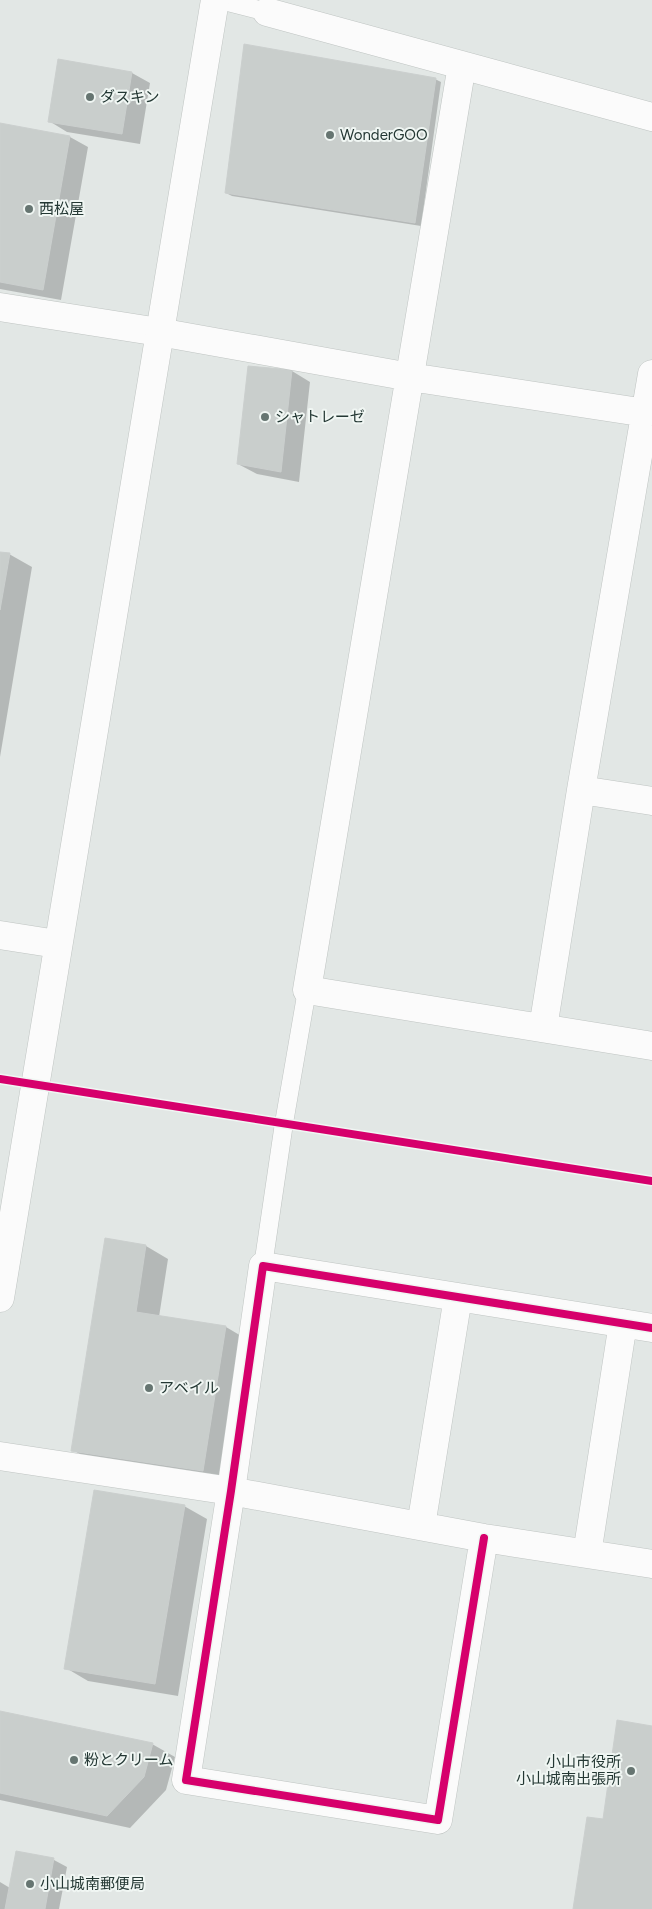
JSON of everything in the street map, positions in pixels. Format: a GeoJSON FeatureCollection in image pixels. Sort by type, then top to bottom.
{"type":"FeatureCollection","features":[{"type":"Feature","properties":{"kind":"street"},"geometry":{"type":"LineString","coordinates":[[0,1298],[36,1085],[57,944],[215,0]]}},
{"type":"Feature","properties":{"kind":"street"},"geometry":{"type":"LineString","coordinates":[[267,12],[652,117]]}},
{"type":"Feature","properties":{"kind":"street"},"geometry":{"type":"LineString","coordinates":[[462,65],[307,990],[652,1046]]}},
{"type":"Feature","properties":{"kind":"street"},"geometry":{"type":"LineString","coordinates":[[0,307],[159,332],[410,377],[646,413]]}},
{"type":"Feature","properties":{"kind":"street"},"geometry":{"type":"LineString","coordinates":[[543,1028],[581,790],[652,374]]}},
{"type":"Feature","properties":{"kind":"street"},"geometry":{"type":"LineString","coordinates":[[581,790],[652,801]]}},
{"type":"Feature","properties":{"kind":"street"},"geometry":{"type":"LineString","coordinates":[[0,934],[57,944]]}},
{"type":"Feature","properties":{"kind":"street"},"geometry":{"type":"LineString","coordinates":[[484,1538],[438,1820],[186,1780],[231,1491],[263,1266],[652,1328]]}},
{"type":"Feature","properties":{"kind":"street"},"geometry":{"type":"LineString","coordinates":[[421,1526],[458,1297]]}},
{"type":"Feature","properties":{"kind":"street"},"geometry":{"type":"LineString","coordinates":[[587,1554],[623,1323]]}},
{"type":"Feature","properties":{"kind":"street"},"geometry":{"type":"LineString","coordinates":[[0,1456],[231,1491],[484,1538],[652,1564]]}},
{"type":"Feature","properties":{"kind":"lane"},"geometry":{"type":"LineString","coordinates":[[220,0],[267,12]]}},
{"type":"Feature","properties":{"kind":"lane"},"geometry":{"type":"LineString","coordinates":[[263,1266],[284,1123],[307,990]]}},
{"type":"Feature","properties":{"kind":"building","name":"WonderGOO"},"geometry":{"type":"Polygon","coordinates":[[[244,44],[436,78],[415,223],[225,193],[244,44]]]}},
{"type":"Feature","properties":{"kind":"building","name":"ダスキン"},"geometry":{"type":"Polygon","coordinates":[[[58,59],[132,72],[122,134],[48,122],[58,59]]]}},
{"type":"Feature","properties":{"kind":"building","name":"西松屋"},"geometry":{"type":"Polygon","coordinates":[[[0,123],[70,136],[43,290],[0,282],[0,123]]]}},
{"type":"Feature","properties":{"kind":"building","name":"シャトレーゼ"},"geometry":{"type":"Polygon","coordinates":[[[248,366],[292,370],[281,472],[237,464],[248,366]]]}},
{"type":"Feature","properties":{"kind":"building"},"geometry":{"type":"Polygon","coordinates":[[[0,552],[10,553],[0,610],[0,552]]]}},
{"type":"Feature","properties":{"kind":"building","name":"アベイル"},"geometry":{"type":"Polygon","coordinates":[[[105,1238],[146,1245],[136,1312],[226,1326],[203,1471],[71,1451],[105,1238]]]}},
{"type":"Feature","properties":{"kind":"building"},"geometry":{"type":"Polygon","coordinates":[[[94,1490],[185,1505],[155,1684],[64,1669],[94,1490]]]}},
{"type":"Feature","properties":{"kind":"building","name":"粉とクリーム"},"geometry":{"type":"Polygon","coordinates":[[[0,1711],[153,1743],[144,1777],[107,1816],[0,1793],[0,1711]]]}},
{"type":"Feature","properties":{"kind":"building","name":"小山市役所 小山城南出張所"},"geometry":{"type":"Polygon","coordinates":[[[617,1720],[652,1726],[652,1909],[573,1909],[587,1817],[603,1819],[617,1720]]]}},
{"type":"Feature","properties":{"kind":"building","name":"小山城南郵便局"},"geometry":{"type":"Polygon","coordinates":[[[16,1851],[54,1858],[45,1909],[5,1909],[16,1851]]]}},
{"type":"Feature","properties":{"kind":"cycle path"},"geometry":{"type":"LineString","coordinates":[[0,1079],[652,1181]]}},
{"type":"Feature","properties":{"kind":"cycle path"},"geometry":{"type":"LineString","coordinates":[[484,1538],[438,1820],[186,1780],[231,1491],[263,1266],[652,1328]]}},
{"type":"Feature","properties":{"kind":"place","name":"ダスキン"},"geometry":{"type":"Point","coordinates":[90,97]}},
{"type":"Feature","properties":{"kind":"place","name":"WonderGOO"},"geometry":{"type":"Point","coordinates":[330,135]}},
{"type":"Feature","properties":{"kind":"place","name":"西松屋"},"geometry":{"type":"Point","coordinates":[29,209]}},
{"type":"Feature","properties":{"kind":"place","name":"シャトレーゼ"},"geometry":{"type":"Point","coordinates":[265,417]}},
{"type":"Feature","properties":{"kind":"place","name":"アベイル"},"geometry":{"type":"Point","coordinates":[149,1388]}},
{"type":"Feature","properties":{"kind":"place","name":"粉とクリーム"},"geometry":{"type":"Point","coordinates":[74,1760]}},
{"type":"Feature","properties":{"kind":"place","name":"小山市役所 小山城南出張所"},"geometry":{"type":"Point","coordinates":[631,1771]}},
{"type":"Feature","properties":{"kind":"place","name":"小山城南郵便局"},"geometry":{"type":"Point","coordinates":[30,1884]}}]}
